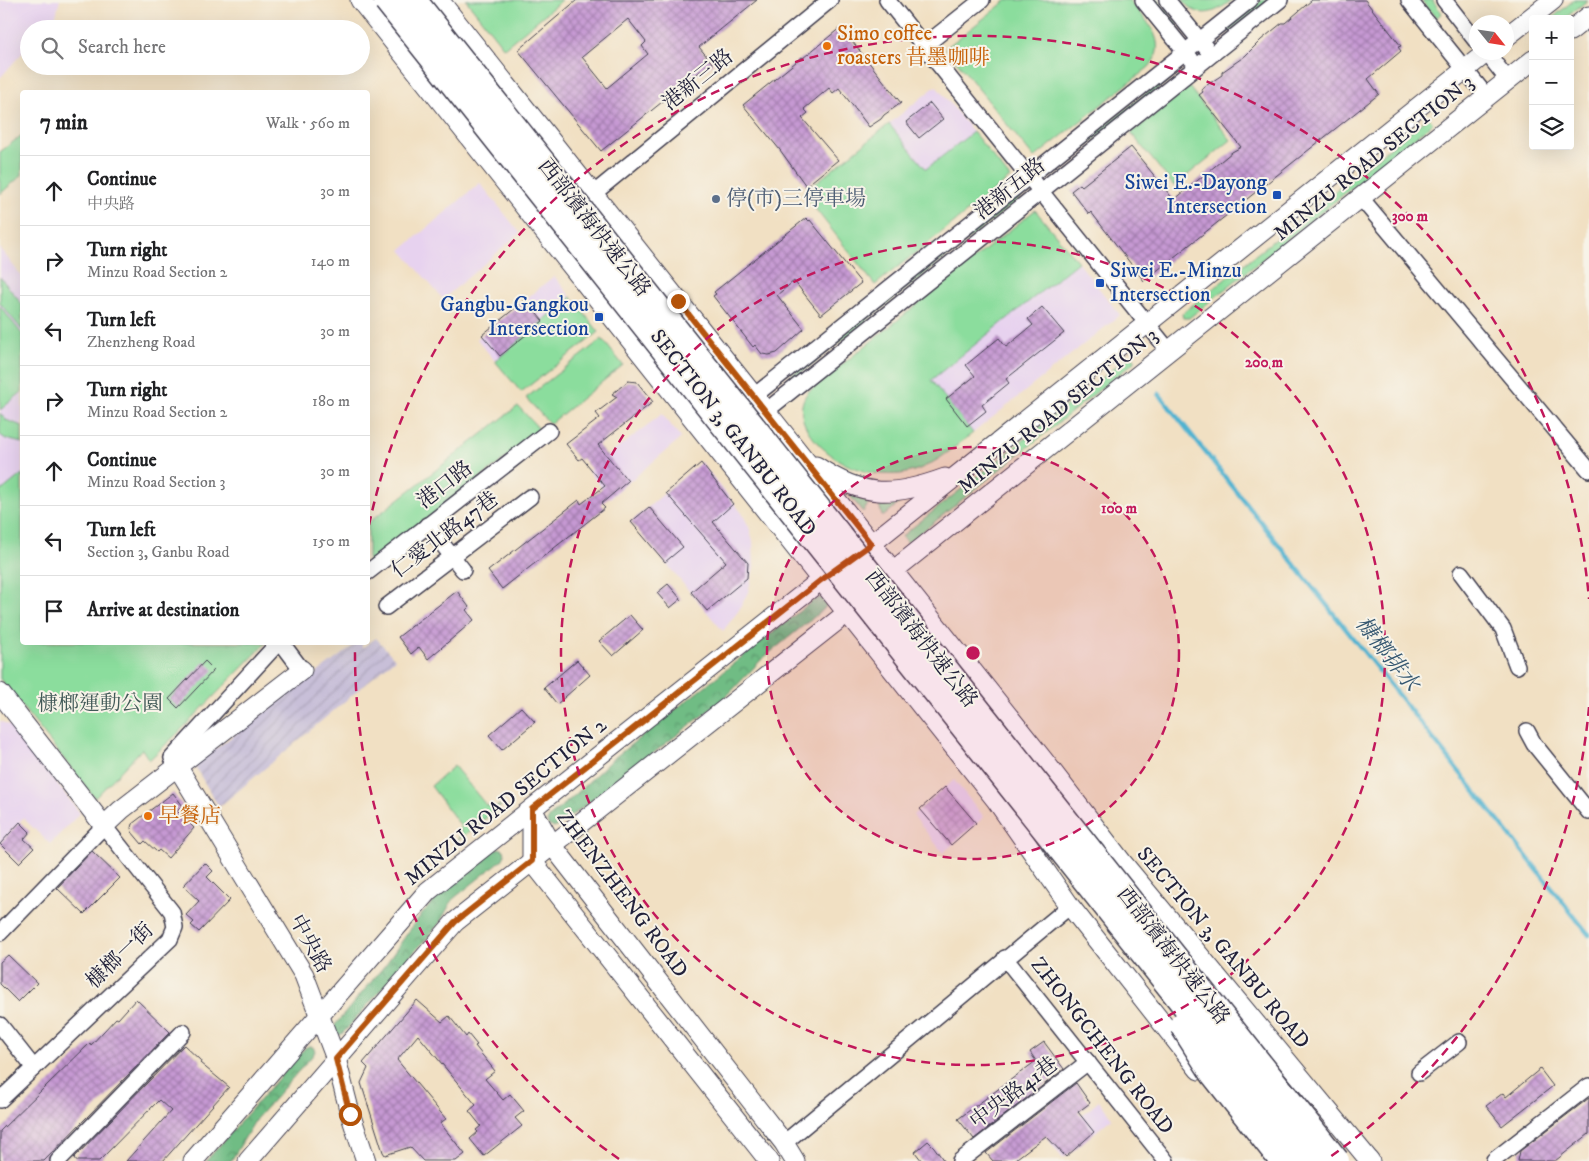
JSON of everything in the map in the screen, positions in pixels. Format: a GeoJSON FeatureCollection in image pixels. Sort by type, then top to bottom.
{"type":"FeatureCollection","features":[{"type":"Feature","properties":{"kind":"highway","name":"西部濱海快速公路"},"geometry":{"type":"LineString","coordinates":[[386,0],[1309,1161]]}},
{"type":"Feature","properties":{"kind":"highway","name":"西部濱海快速公路"},"geometry":{"type":"LineString","coordinates":[[413,0],[1336,1161]]}},
{"type":"Feature","properties":{"kind":"highway"},"geometry":{"type":"LineString","coordinates":[[1115,917],[1214,1074],[1283,1161]]}},
{"type":"Feature","properties":{"kind":"street","name":"SECTION 3, GANBU ROAD"},"geometry":{"type":"LineString","coordinates":[[360,0],[996,800],[1070,906],[1271,1161]]}},
{"type":"Feature","properties":{"kind":"street","name":"SECTION 3, GANBU ROAD"},"geometry":{"type":"LineString","coordinates":[[439,0],[1045,762],[1122,862],[1370,1161]]}},
{"type":"Feature","properties":{"kind":"street","name":"港新三路"},"geometry":{"type":"LineString","coordinates":[[593,194],[830,0]]}},
{"type":"Feature","properties":{"kind":"street"},"geometry":{"type":"LineString","coordinates":[[887,0],[1169,351]]}},
{"type":"Feature","properties":{"kind":"street"},"geometry":{"type":"LineString","coordinates":[[924,46],[982,0]]}},
{"type":"Feature","properties":{"kind":"street"},"geometry":{"type":"LineString","coordinates":[[1143,0],[1197,66]]}},
{"type":"Feature","properties":{"kind":"street"},"geometry":{"type":"LineString","coordinates":[[1167,0],[1212,55]]}},
{"type":"Feature","properties":{"kind":"street","name":"港新五路"},"geometry":{"type":"LineString","coordinates":[[760,403],[1029,177],[1250,0]]}},
{"type":"Feature","properties":{"kind":"street","name":"港新五路"},"geometry":{"type":"LineString","coordinates":[[760,403],[1040,191],[1280,0]]}},
{"type":"Feature","properties":{"kind":"street"},"geometry":{"type":"LineString","coordinates":[[1409,0],[1487,97]]}},
{"type":"Feature","properties":{"kind":"street"},"geometry":{"type":"LineString","coordinates":[[1444,0],[1469,32]]}},
{"type":"Feature","properties":{"kind":"street"},"geometry":{"type":"LineString","coordinates":[[1514,31],[1552,0]]}},
{"type":"Feature","properties":{"kind":"street"},"geometry":{"type":"LineString","coordinates":[[1574,28],[1589,16]]}},
{"type":"Feature","properties":{"kind":"street","name":"MINZU ROAD SECTION 3"},"geometry":{"type":"LineString","coordinates":[[821,580],[871,544],[961,473],[1478,60]]}},
{"type":"Feature","properties":{"kind":"street"},"geometry":{"type":"LineString","coordinates":[[1492,60],[1508,80]]}},
{"type":"Feature","properties":{"kind":"street","name":"MINZU ROAD SECTION 3"},"geometry":{"type":"LineString","coordinates":[[847,613],[893,571],[1529,63]]}},
{"type":"Feature","properties":{"kind":"street"},"geometry":{"type":"LineString","coordinates":[[1361,198],[1589,470]]}},
{"type":"Feature","properties":{"kind":"street","name":"港口路"},"geometry":{"type":"LineString","coordinates":[[370,570],[549,431]]}},
{"type":"Feature","properties":{"kind":"street"},"geometry":{"type":"LineString","coordinates":[[801,456],[844,483],[876,491],[894,492],[912,489],[961,473]]}},
{"type":"Feature","properties":{"kind":"street","name":"仁愛北路47巷"},"geometry":{"type":"LineString","coordinates":[[386,607],[530,497]]}},
{"type":"Feature","properties":{"kind":"street"},"geometry":{"type":"LineString","coordinates":[[427,526],[463,570]]}},
{"type":"Feature","properties":{"kind":"street"},"geometry":{"type":"LineString","coordinates":[[1461,573],[1504,629],[1517,666]]}},
{"type":"Feature","properties":{"kind":"street","name":"MINZU ROAD SECTION 2"},"geometry":{"type":"LineString","coordinates":[[193,1161],[428,891],[821,580]]}},
{"type":"Feature","properties":{"kind":"street"},"geometry":{"type":"LineString","coordinates":[[248,1161],[455,922],[847,613]]}},
{"type":"Feature","properties":{"kind":"street"},"geometry":{"type":"LineString","coordinates":[[178,766],[172,758],[277,645]]}},
{"type":"Feature","properties":{"kind":"street"},"geometry":{"type":"LineString","coordinates":[[0,933],[121,810],[302,670],[282,645]]}},
{"type":"Feature","properties":{"kind":"street"},"geometry":{"type":"LineString","coordinates":[[3,703],[104,826]]}},
{"type":"Feature","properties":{"kind":"street"},"geometry":{"type":"LineString","coordinates":[[1527,731],[1534,744],[1589,812]]}},
{"type":"Feature","properties":{"kind":"street","name":"SECTION 3, GANBU ROAD"},"geometry":{"type":"LineString","coordinates":[[1045,762],[1118,871],[1349,1161]]}},
{"type":"Feature","properties":{"kind":"street","name":"中央路"},"geometry":{"type":"LineString","coordinates":[[178,766],[304,976],[336,1059],[350,1114],[366,1161]]}},
{"type":"Feature","properties":{"kind":"street","name":"SECTION 3, GANBU ROAD"},"geometry":{"type":"LineString","coordinates":[[996,800],[1086,897],[1296,1161]]}},
{"type":"Feature","properties":{"kind":"street","name":"ZHENZHENG ROAD"},"geometry":{"type":"LineString","coordinates":[[532,809],[552,845],[784,1144],[795,1161]]}},
{"type":"Feature","properties":{"kind":"street","name":"ZHENZHENG ROAD"},"geometry":{"type":"LineString","coordinates":[[532,809],[532,861]]}},
{"type":"Feature","properties":{"kind":"street","name":"槺榔一街"},"geometry":{"type":"LineString","coordinates":[[0,1100],[170,939],[175,927],[172,912],[104,826]]}},
{"type":"Feature","properties":{"kind":"street"},"geometry":{"type":"LineString","coordinates":[[532,861],[767,1160]]}},
{"type":"Feature","properties":{"kind":"street"},"geometry":{"type":"LineString","coordinates":[[784,1144],[1070,906]]}},
{"type":"Feature","properties":{"kind":"street","name":"ZHONGCHENG ROAD"},"geometry":{"type":"LineString","coordinates":[[1006,958],[1166,1161]]}},
{"type":"Feature","properties":{"kind":"street"},"geometry":{"type":"LineString","coordinates":[[0,1025],[34,1068]]}},
{"type":"Feature","properties":{"kind":"street"},"geometry":{"type":"LineString","coordinates":[[58,1161],[183,1032]]}},
{"type":"Feature","properties":{"kind":"street"},"geometry":{"type":"LineString","coordinates":[[1419,1073],[1459,1042]]}},
{"type":"Feature","properties":{"kind":"street","name":"中央路41巷"},"geometry":{"type":"LineString","coordinates":[[965,1160],[1088,1062]]}},
{"type":"Feature","properties":{"kind":"street"},"geometry":{"type":"LineString","coordinates":[[1494,1160],[1589,1086]]}},
{"type":"Feature","properties":{"kind":"shaded area"},"geometry":{"type":"Polygon","coordinates":[[[0,0],[60,0],[56,15],[51,20],[20,20],[20,55],[0,78],[0,0]]]}},
{"type":"Feature","properties":{"kind":"shaded area"},"geometry":{"type":"Polygon","coordinates":[[[936,86],[973,132],[926,169],[889,124],[936,86]]]}},
{"type":"Feature","properties":{"kind":"shaded area"},"geometry":{"type":"Polygon","coordinates":[[[480,183],[520,233],[443,299],[401,250],[480,183]]]}},
{"type":"Feature","properties":{"kind":"shaded area"},"geometry":{"type":"Polygon","coordinates":[[[0,248],[20,274],[20,476],[0,492],[0,248]]]}},
{"type":"Feature","properties":{"kind":"shaded area"},"geometry":{"type":"Polygon","coordinates":[[[1078,262],[1120,315],[973,433],[930,380],[1078,262]]]}},
{"type":"Feature","properties":{"kind":"shaded area"},"geometry":{"type":"Polygon","coordinates":[[[554,276],[571,297],[495,361],[477,339],[554,276]]]}},
{"type":"Feature","properties":{"kind":"shaded area"},"geometry":{"type":"Polygon","coordinates":[[[662,414],[681,438],[610,498],[588,471],[662,414]]]}},
{"type":"Feature","properties":{"kind":"shaded area"},"geometry":{"type":"Polygon","coordinates":[[[701,462],[742,513],[753,541],[754,567],[748,592],[739,610],[723,631],[631,522],[701,462]]]}},
{"type":"Feature","properties":{"kind":"shaded area"},"geometry":{"type":"Polygon","coordinates":[[[376,638],[395,659],[219,807],[194,765],[354,645],[362,645],[362,648],[370,645],[370,642],[376,638]]]}},
{"type":"Feature","properties":{"kind":"shaded area"},"geometry":{"type":"Polygon","coordinates":[[[0,721],[11,726],[80,813],[50,844],[23,818],[0,843],[0,721]]]}},
{"type":"Feature","properties":{"kind":"shaded area"},"geometry":{"type":"Polygon","coordinates":[[[954,780],[984,817],[943,853],[913,815],[954,780]]]}},
{"type":"Feature","properties":{"kind":"shaded area"},"geometry":{"type":"Polygon","coordinates":[[[1099,1101],[1112,1118],[1063,1159],[1050,1142],[1099,1101]]]}},
{"type":"Feature","properties":{"kind":"green space"},"geometry":{"type":"Polygon","coordinates":[[[466,0],[562,0],[504,48],[466,0]]]}},
{"type":"Feature","properties":{"kind":"green space"},"geometry":{"type":"Polygon","coordinates":[[[1007,0],[1129,0],[1148,23],[1157,40],[1155,57],[1149,67],[1034,158],[946,48],[1007,0]]]}},
{"type":"Feature","properties":{"kind":"green space"},"geometry":{"type":"Polygon","coordinates":[[[1153,0],[1158,0],[1178,27],[1174,27],[1153,0]]]}},
{"type":"Feature","properties":{"kind":"green space"},"geometry":{"type":"Polygon","coordinates":[[[1182,0],[1232,0],[1219,9],[1207,13],[1194,10],[1182,0]]]}},
{"type":"Feature","properties":{"kind":"green space"},"geometry":{"type":"Polygon","coordinates":[[[1262,0],[1269,0],[1228,33],[1225,33],[1225,30],[1262,0]]]}},
{"type":"Feature","properties":{"kind":"green space"},"geometry":{"type":"Polygon","coordinates":[[[1421,0],[1432,0],[1442,13],[1436,18],[1421,0]]]}},
{"type":"Feature","properties":{"kind":"green space"},"geometry":{"type":"Polygon","coordinates":[[[1574,0],[1588,0],[1569,15],[1556,15],[1574,0]]]}},
{"type":"Feature","properties":{"kind":"green space"},"geometry":{"type":"Polygon","coordinates":[[[1170,74],[1171,78],[1051,174],[1048,174],[1048,171],[1170,74]]]}},
{"type":"Feature","properties":{"kind":"green space"},"geometry":{"type":"Polygon","coordinates":[[[1189,87],[1231,140],[1174,186],[1131,133],[1189,87]]]}},
{"type":"Feature","properties":{"kind":"green space"},"geometry":{"type":"Polygon","coordinates":[[[1428,117],[1433,123],[1189,318],[1183,318],[1182,314],[1184,312],[1428,117]]]}},
{"type":"Feature","properties":{"kind":"green space"},"geometry":{"type":"Polygon","coordinates":[[[889,124],[926,169],[973,132],[1010,178],[875,285],[803,193],[889,124]]]}},
{"type":"Feature","properties":{"kind":"green space"},"geometry":{"type":"Polygon","coordinates":[[[20,137],[20,177],[0,194],[0,152],[20,137]]]}},
{"type":"Feature","properties":{"kind":"green space"},"geometry":{"type":"Polygon","coordinates":[[[1017,195],[1021,196],[1020,198],[791,381],[788,380],[789,377],[1017,195]]]}},
{"type":"Feature","properties":{"kind":"green space"},"geometry":{"type":"Polygon","coordinates":[[[1035,210],[1078,262],[931,380],[973,433],[930,464],[911,472],[900,474],[866,472],[833,457],[813,438],[806,427],[802,415],[802,404],[808,392],[1035,210]]]}},
{"type":"Feature","properties":{"kind":"green space"},"geometry":{"type":"Polygon","coordinates":[[[0,277],[20,302],[20,328],[0,303],[0,277]]]}},
{"type":"Feature","properties":{"kind":"green space"},"geometry":{"type":"Polygon","coordinates":[[[571,297],[599,332],[521,392],[495,361],[571,297]]]}},
{"type":"Feature","properties":{"kind":"green space"},"geometry":{"type":"Polygon","coordinates":[[[0,306],[20,331],[20,394],[0,410],[0,306]]]}},
{"type":"Feature","properties":{"kind":"green space"},"geometry":{"type":"Polygon","coordinates":[[[602,339],[623,365],[550,424],[526,398],[602,339]]]}},
{"type":"Feature","properties":{"kind":"green space"},"geometry":{"type":"Polygon","coordinates":[[[1131,355],[1135,359],[1133,363],[908,543],[902,536],[1131,355]]]}},
{"type":"Feature","properties":{"kind":"green space"},"geometry":{"type":"Polygon","coordinates":[[[518,406],[541,431],[370,563],[370,521],[518,406]]]}},
{"type":"Feature","properties":{"kind":"green space"},"geometry":{"type":"Polygon","coordinates":[[[0,413],[6,420],[20,425],[20,442],[6,439],[0,435],[0,413]]]}},
{"type":"Feature","properties":{"kind":"green space","name":"槺榔運動公園"},"geometry":{"type":"Polygon","coordinates":[[[20,476],[20,645],[264,645],[149,760],[142,749],[95,798],[0,679],[0,492],[20,476]]]}},
{"type":"Feature","properties":{"kind":"green space"},"geometry":{"type":"Polygon","coordinates":[[[848,493],[871,499],[864,511],[862,511],[848,493]]]}},
{"type":"Feature","properties":{"kind":"green space"},"geometry":{"type":"Polygon","coordinates":[[[905,498],[884,516],[882,516],[878,500],[905,498]]]}},
{"type":"Feature","properties":{"kind":"green space"},"geometry":{"type":"Polygon","coordinates":[[[822,597],[826,600],[827,604],[824,609],[762,659],[724,699],[558,826],[554,828],[548,825],[547,821],[550,816],[609,762],[815,599],[822,597]]]}},
{"type":"Feature","properties":{"kind":"green space"},"geometry":{"type":"Polygon","coordinates":[[[454,766],[486,805],[496,807],[503,804],[456,842],[461,834],[460,825],[431,786],[454,766]]]}},
{"type":"Feature","properties":{"kind":"green space"},"geometry":{"type":"Polygon","coordinates":[[[494,849],[504,850],[503,859],[453,899],[439,924],[344,1032],[340,1035],[335,1034],[333,1030],[335,1025],[386,964],[416,921],[443,891],[494,849]]]}},
{"type":"Feature","properties":{"kind":"green space"},"geometry":{"type":"Polygon","coordinates":[[[313,1047],[315,1051],[313,1055],[256,1119],[231,1161],[206,1161],[305,1048],[313,1047]]]}},
{"type":"Feature","properties":{"kind":"building"},"geometry":{"type":"Polygon","coordinates":[[[577,0],[757,0],[699,47],[713,64],[702,70],[601,151],[518,50],[577,0]],[[628,19],[582,57],[607,88],[648,54],[642,46],[646,42],[628,19]]]}},
{"type":"Feature","properties":{"kind":"building"},"geometry":{"type":"Polygon","coordinates":[[[1312,0],[1365,0],[1401,46],[1398,47],[1401,51],[1368,79],[1379,94],[1144,281],[1091,212],[1089,214],[1071,191],[1080,184],[1082,186],[1131,147],[1174,200],[1232,152],[1241,147],[1199,95],[1203,92],[1201,89],[1222,75],[1222,72],[1245,56],[1261,40],[1312,0]]]}},
{"type":"Feature","properties":{"kind":"building"},"geometry":{"type":"Polygon","coordinates":[[[841,27],[901,103],[869,127],[839,88],[833,93],[829,88],[804,109],[808,113],[802,118],[838,160],[806,186],[780,150],[743,105],[841,27]]]}},
{"type":"Feature","properties":{"kind":"building"},"geometry":{"type":"Polygon","coordinates":[[[930,103],[943,119],[919,138],[906,122],[930,103]]]}},
{"type":"Feature","properties":{"kind":"building"},"geometry":{"type":"Polygon","coordinates":[[[806,218],[810,220],[861,283],[821,315],[794,281],[777,295],[804,329],[777,353],[762,354],[755,345],[753,347],[713,296],[716,294],[714,292],[806,218]]]}},
{"type":"Feature","properties":{"kind":"building"},"geometry":{"type":"Polygon","coordinates":[[[525,300],[543,321],[500,356],[482,335],[525,300]]]}},
{"type":"Feature","properties":{"kind":"building"},"geometry":{"type":"Polygon","coordinates":[[[1042,307],[1064,333],[1006,379],[1009,383],[982,405],[986,411],[967,426],[946,399],[975,376],[966,365],[999,338],[1006,347],[1033,325],[1028,319],[1042,307]]]}},
{"type":"Feature","properties":{"kind":"building"},"geometry":{"type":"Polygon","coordinates":[[[628,381],[637,382],[653,402],[598,445],[628,481],[601,504],[605,508],[502,589],[488,571],[579,500],[581,504],[605,486],[582,458],[579,460],[566,444],[600,418],[596,413],[617,397],[612,394],[628,381]]]}},
{"type":"Feature","properties":{"kind":"building"},"geometry":{"type":"Polygon","coordinates":[[[701,463],[733,504],[713,522],[748,563],[747,578],[707,611],[691,592],[726,562],[666,493],[701,463]]]}},
{"type":"Feature","properties":{"kind":"building"},"geometry":{"type":"Polygon","coordinates":[[[649,507],[683,547],[665,562],[631,522],[649,507]]]}},
{"type":"Feature","properties":{"kind":"building"},"geometry":{"type":"Polygon","coordinates":[[[668,584],[681,599],[670,608],[657,593],[668,584]]]}},
{"type":"Feature","properties":{"kind":"building"},"geometry":{"type":"Polygon","coordinates":[[[457,591],[469,607],[466,610],[474,620],[428,659],[419,647],[411,654],[398,637],[457,591]]]}},
{"type":"Feature","properties":{"kind":"building"},"geometry":{"type":"Polygon","coordinates":[[[630,615],[643,630],[613,656],[599,641],[630,615]]]}},
{"type":"Feature","properties":{"kind":"building"},"geometry":{"type":"Polygon","coordinates":[[[577,660],[590,675],[557,704],[544,688],[577,660]]]}},
{"type":"Feature","properties":{"kind":"building"},"geometry":{"type":"Polygon","coordinates":[[[205,661],[214,670],[178,708],[169,699],[205,661]]]}},
{"type":"Feature","properties":{"kind":"building"},"geometry":{"type":"Polygon","coordinates":[[[521,707],[535,722],[502,750],[489,735],[521,707]]]}},
{"type":"Feature","properties":{"kind":"building"},"geometry":{"type":"Polygon","coordinates":[[[945,787],[976,823],[951,845],[920,809],[945,787]]]}},
{"type":"Feature","properties":{"kind":"building"},"geometry":{"type":"Polygon","coordinates":[[[173,793],[183,806],[177,811],[194,828],[168,858],[159,850],[157,852],[145,841],[142,844],[131,828],[132,824],[173,793]]]}},
{"type":"Feature","properties":{"kind":"building"},"geometry":{"type":"Polygon","coordinates":[[[20,822],[30,832],[24,839],[34,848],[19,863],[0,844],[20,822]]]}},
{"type":"Feature","properties":{"kind":"building"},"geometry":{"type":"Polygon","coordinates":[[[92,851],[120,878],[84,914],[57,888],[92,851]]]}},
{"type":"Feature","properties":{"kind":"building"},"geometry":{"type":"Polygon","coordinates":[[[205,863],[213,871],[207,877],[230,900],[199,932],[191,925],[194,922],[186,915],[199,901],[183,886],[205,863]]]}},
{"type":"Feature","properties":{"kind":"building"},"geometry":{"type":"Polygon","coordinates":[[[8,955],[37,983],[18,1002],[0,984],[0,962],[8,955]]]}},
{"type":"Feature","properties":{"kind":"building"},"geometry":{"type":"Polygon","coordinates":[[[136,999],[170,1032],[44,1161],[0,1161],[0,1131],[90,1043],[91,1045],[116,1018],[118,1019],[136,999]]]}},
{"type":"Feature","properties":{"kind":"building"},"geometry":{"type":"Polygon","coordinates":[[[417,1000],[442,1022],[449,1016],[466,1037],[468,1034],[495,1071],[485,1079],[503,1100],[510,1094],[524,1111],[515,1118],[522,1126],[484,1156],[470,1139],[478,1132],[476,1130],[481,1126],[469,1111],[476,1105],[418,1035],[397,1060],[446,1119],[440,1123],[465,1154],[456,1161],[423,1161],[410,1147],[385,1155],[383,1152],[361,1083],[368,1068],[363,1063],[417,1000]]]}},
{"type":"Feature","properties":{"kind":"building"},"geometry":{"type":"Polygon","coordinates":[[[1044,1042],[1064,1069],[974,1139],[958,1119],[1036,1061],[1030,1052],[1044,1042]]]}},
{"type":"Feature","properties":{"kind":"building"},"geometry":{"type":"Polygon","coordinates":[[[184,1045],[201,1061],[200,1063],[229,1087],[163,1161],[126,1161],[171,1111],[159,1100],[99,1161],[76,1161],[74,1158],[184,1045]]]}},
{"type":"Feature","properties":{"kind":"building"},"geometry":{"type":"Polygon","coordinates":[[[1540,1069],[1553,1086],[1502,1126],[1486,1106],[1503,1093],[1506,1097],[1540,1069]]]}},
{"type":"Feature","properties":{"kind":"building"},"geometry":{"type":"Polygon","coordinates":[[[1076,1083],[1090,1103],[1078,1112],[1094,1132],[1066,1157],[1046,1136],[1013,1161],[993,1161],[986,1153],[1076,1083]]]}},
{"type":"Feature","properties":{"kind":"building"},"geometry":{"type":"Polygon","coordinates":[[[1589,1098],[1589,1134],[1555,1161],[1518,1161],[1520,1151],[1589,1098]]]}},
{"type":"Feature","properties":{"kind":"building"},"geometry":{"type":"Polygon","coordinates":[[[928,1141],[944,1161],[922,1161],[915,1152],[928,1141]]]}},
{"type":"Feature","properties":{"kind":"waterway","name":"槺榔排水"},"geometry":{"type":"LineString","coordinates":[[1159,394],[1589,935]]}},
{"type":"Feature","properties":{"kind":"place","name":"Simo coffee roasters 昔墨咖啡"},"geometry":{"type":"Point","coordinates":[827,46]}},
{"type":"Feature","properties":{"kind":"place","name":"Siwei E.-Dayong Intersection"},"geometry":{"type":"Point","coordinates":[1277,195]}},
{"type":"Feature","properties":{"kind":"place","name":"停(市)三停車場"},"geometry":{"type":"Point","coordinates":[716,199]}},
{"type":"Feature","properties":{"kind":"place","name":"Siwei E.-Minzu Intersection"},"geometry":{"type":"Point","coordinates":[1100,283]}},
{"type":"Feature","properties":{"kind":"place","name":"Gangbu-Gangkou Intersection"},"geometry":{"type":"Point","coordinates":[599,317]}},
{"type":"Feature","properties":{"kind":"place","name":"早餐店"},"geometry":{"type":"Point","coordinates":[148,816]}},
{"type":"Feature","properties":{"kind":"route"},"geometry":{"type":"LineString","coordinates":[[350,1114],[336,1059],[455,922],[532,861],[532,809],[821,580],[871,544],[678,301]]}}]}
